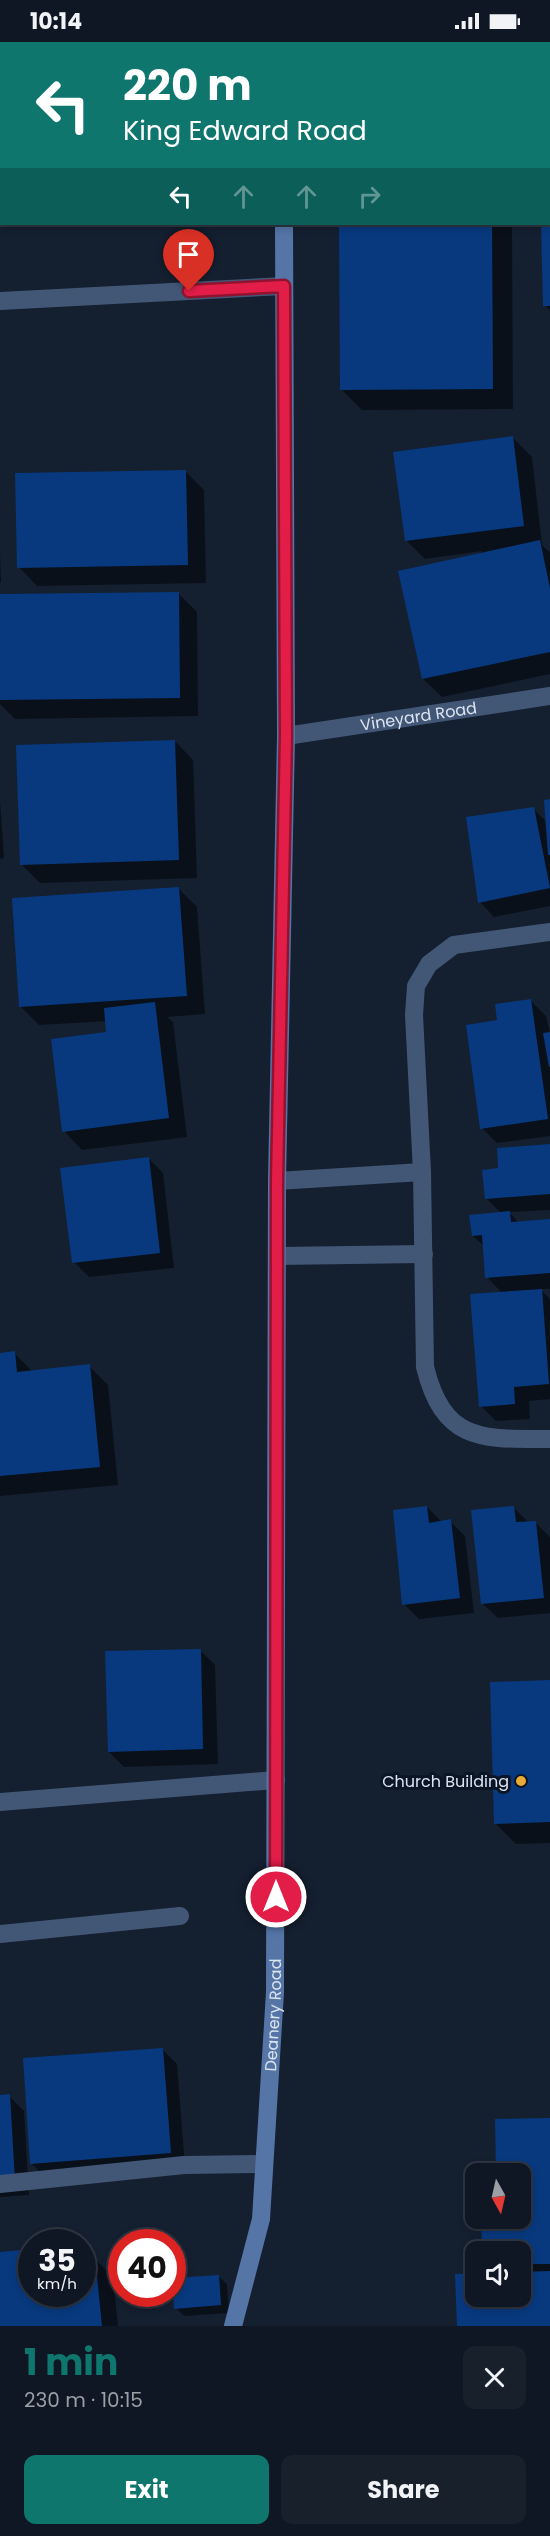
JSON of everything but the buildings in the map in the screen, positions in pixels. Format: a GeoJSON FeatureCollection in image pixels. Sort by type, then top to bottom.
{"type":"FeatureCollection","features":[{"type":"Feature","properties":{"kind":"street","name":"Deanery Road"},"geometry":{"type":"LineString","coordinates":[[233,2326],[261,2219],[275,1992],[277,1181],[286,736],[284,225]]}},
{"type":"Feature","properties":{"kind":"street"},"geometry":{"type":"LineString","coordinates":[[0,301],[284,286]]}},
{"type":"Feature","properties":{"kind":"street","name":"Vineyard Road"},"geometry":{"type":"LineString","coordinates":[[286,736],[550,696]]}},
{"type":"Feature","properties":{"kind":"street"},"geometry":{"type":"LineString","coordinates":[[550,932],[454,945],[429,964],[420,979],[416,986],[414,1015],[422,1172],[425,1367],[432,1396],[449,1420],[470,1432],[499,1439],[550,1439]]}},
{"type":"Feature","properties":{"kind":"street"},"geometry":{"type":"LineString","coordinates":[[277,1181],[422,1172]]}},
{"type":"Feature","properties":{"kind":"street"},"geometry":{"type":"LineString","coordinates":[[277,1256],[424,1254]]}},
{"type":"Feature","properties":{"kind":"street"},"geometry":{"type":"LineString","coordinates":[[0,1802],[276,1780]]}},
{"type":"Feature","properties":{"kind":"street"},"geometry":{"type":"LineString","coordinates":[[0,1934],[180,1916]]}},
{"type":"Feature","properties":{"kind":"street"},"geometry":{"type":"LineString","coordinates":[[0,2184],[184,2164],[264,2164]]}},
{"type":"Feature","properties":{"kind":"place","name":"Church Building"},"geometry":{"type":"Point","coordinates":[521,1781]}},
{"type":"Feature","properties":{"kind":"route"},"geometry":{"type":"LineString","coordinates":[[189,291],[284,286],[286,736],[277,1181],[276,1897]]}}]}
